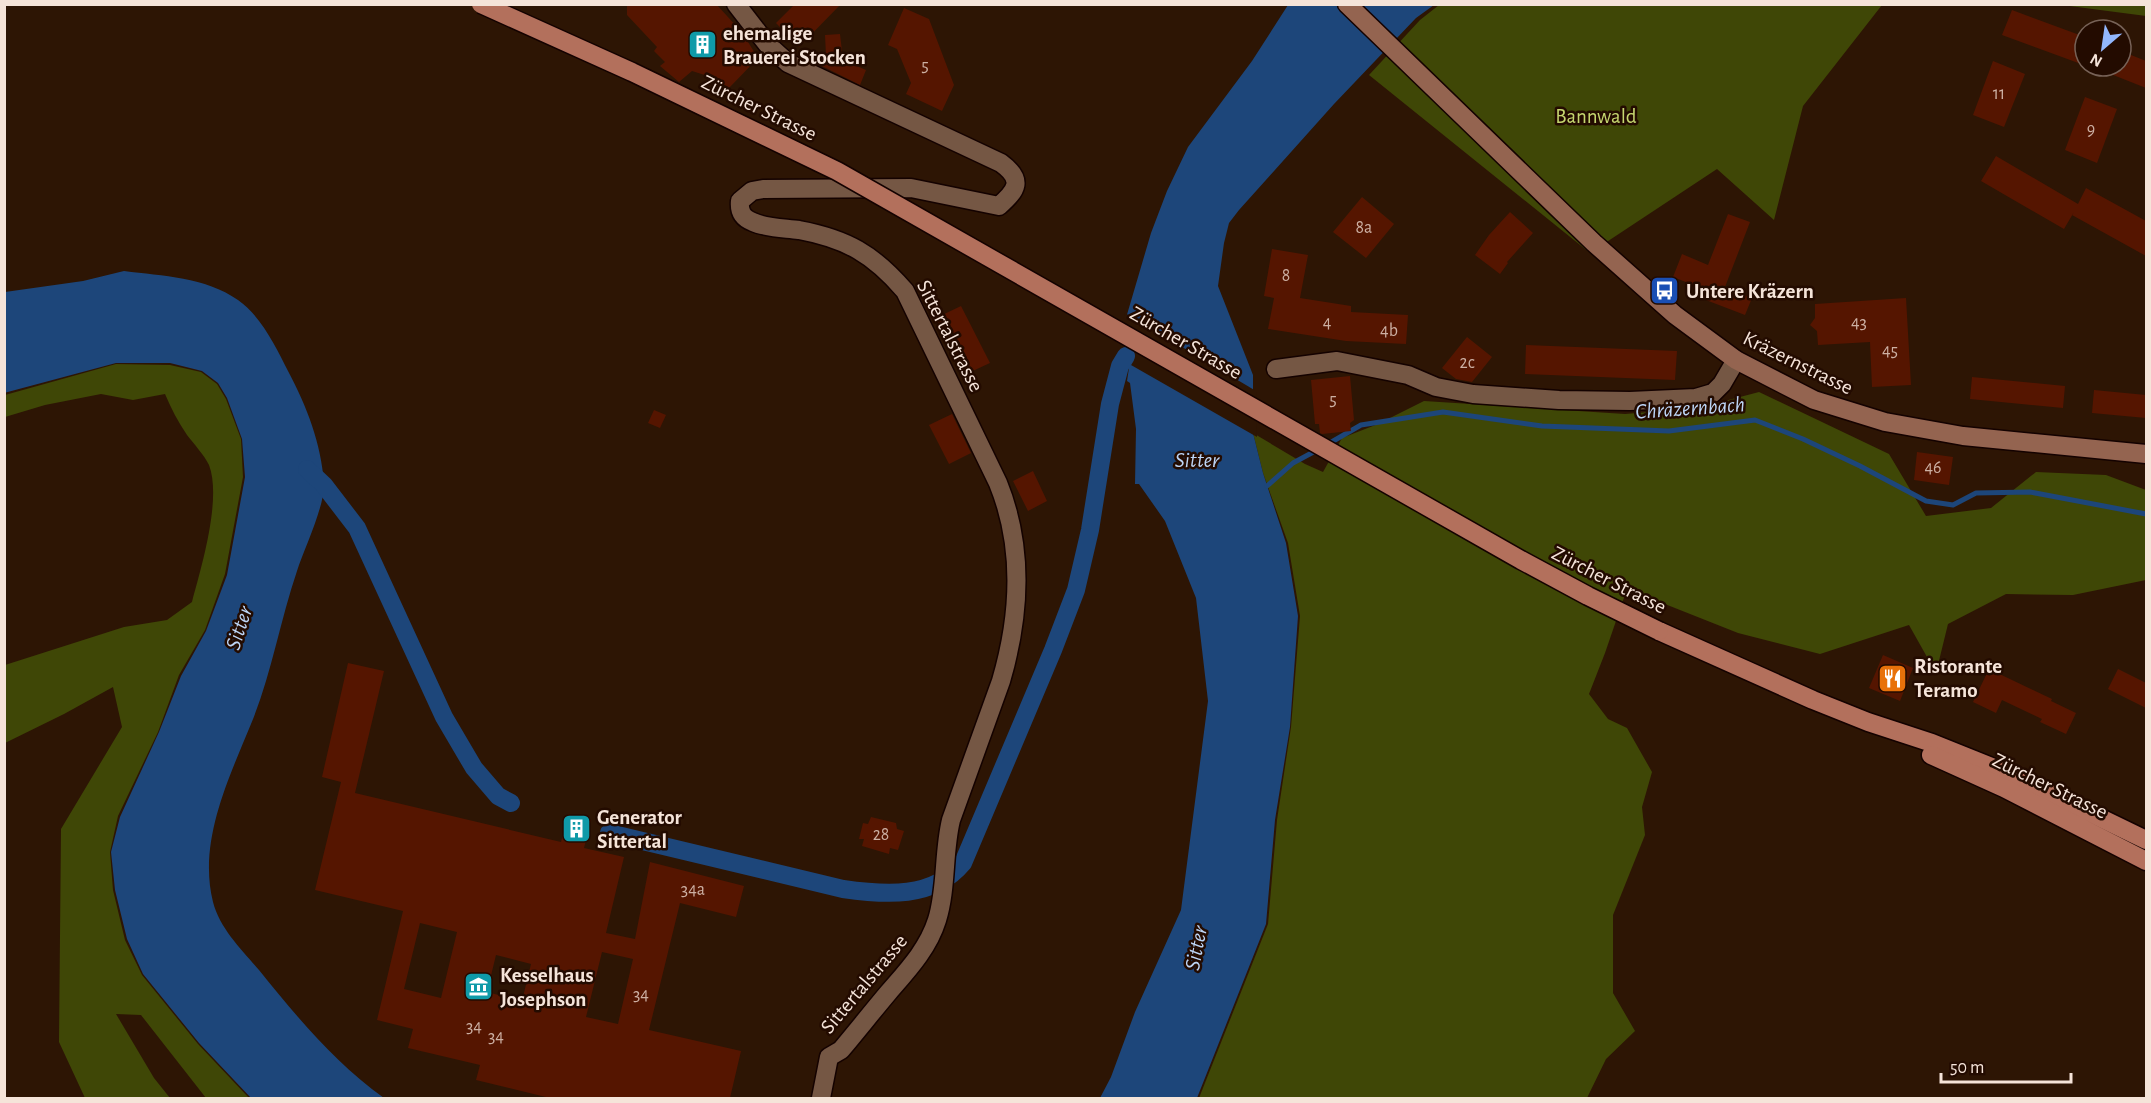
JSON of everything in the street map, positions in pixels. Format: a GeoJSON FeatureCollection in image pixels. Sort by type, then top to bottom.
{"type":"FeatureCollection","features":[{"type":"Feature","properties":{"kind":"main road","name":"Zürcher Strasse"},"geometry":{"type":"LineString","coordinates":[[481,4],[632,72],[837,171],[1588,596],[1775,684],[1868,722],[1932,743],[2014,776],[2146,840]]}},
{"type":"Feature","properties":{"kind":"main road","name":"Zürcher Strasse"},"geometry":{"type":"LineString","coordinates":[[1868,722],[1929,755],[2004,788],[2146,861]]}},
{"type":"Feature","properties":{"kind":"street","name":"Sittertalstrasse"},"geometry":{"type":"LineString","coordinates":[[736,4],[767,44],[788,63],[1001,163],[1009,170],[1015,185],[1013,193],[999,206],[911,188],[763,189],[745,195],[740,201],[739,210],[753,223],[804,231],[837,240],[866,254],[888,271],[905,291],[998,483],[1008,507],[1015,547],[1016,608],[1012,634],[1001,681],[946,838],[942,894],[937,921],[920,954],[841,1050],[829,1057],[820,1098]]}},
{"type":"Feature","properties":{"kind":"street","name":"Kräzernstrasse"},"geometry":{"type":"LineString","coordinates":[[1347,4],[1489,144],[1594,243],[1653,296],[1698,333],[1736,360],[1814,400],[1885,422],[1963,436],[2146,454]]}},
{"type":"Feature","properties":{"kind":"street"},"geometry":{"type":"LineString","coordinates":[[1276,369],[1337,361],[1408,375],[1436,387],[1473,394],[1559,400],[1630,401],[1696,398],[1713,393],[1722,384],[1736,360]]}},
{"type":"Feature","properties":{"kind":"green space","name":"Bannwald"},"geometry":{"type":"Polygon","coordinates":[[[1439,5],[1882,5],[1803,106],[1774,220],[1717,169],[1590,253],[1369,75],[1420,20],[1439,5]]]}},
{"type":"Feature","properties":{"kind":"green space"},"geometry":{"type":"Polygon","coordinates":[[[2062,5],[2146,5],[2146,16],[2062,5]]]}},
{"type":"Feature","properties":{"kind":"green space"},"geometry":{"type":"Polygon","coordinates":[[[116,364],[170,365],[201,372],[217,384],[226,399],[241,439],[243,477],[225,574],[205,630],[179,675],[158,732],[118,816],[110,852],[113,890],[125,940],[142,975],[198,1044],[249,1098],[206,1098],[141,1015],[116,1014],[154,1078],[170,1098],[85,1098],[59,1042],[61,829],[122,727],[113,687],[5,743],[5,665],[124,627],[167,620],[192,602],[212,514],[212,479],[209,465],[184,430],[165,394],[133,400],[101,394],[45,405],[5,417],[5,395],[116,364]]]}},
{"type":"Feature","properties":{"kind":"green space"},"geometry":{"type":"Polygon","coordinates":[[[1759,392],[1889,454],[1926,516],[1991,508],[2036,472],[2106,475],[2146,490],[2146,580],[2073,595],[2006,594],[1948,624],[1936,673],[1909,625],[1820,654],[1738,633],[1627,589],[1589,694],[1608,719],[1627,728],[1652,772],[1642,807],[1645,835],[1613,915],[1613,993],[1635,1031],[1606,1059],[1587,1098],[1199,1098],[1268,924],[1277,820],[1291,727],[1300,616],[1288,543],[1263,473],[1253,433],[1323,472],[1342,438],[1378,424],[1424,401],[1625,414],[1698,408],[1759,392]]]}},
{"type":"Feature","properties":{"kind":"water","name":"Sitter"},"geometry":{"type":"Polygon","coordinates":[[[1288,5],[1434,5],[1416,18],[1334,104],[1229,223],[1218,286],[1253,375],[1253,433],[1263,473],[1286,543],[1298,616],[1290,727],[1275,820],[1266,924],[1197,1098],[1100,1098],[1111,1077],[1135,1012],[1181,910],[1208,701],[1196,598],[1165,521],[1139,484],[1135,484],[1136,429],[1130,383],[1127,381],[1129,368],[1121,335],[1151,233],[1167,191],[1188,147],[1252,61],[1288,5]]]}},
{"type":"Feature","properties":{"kind":"water","name":"Sitter"},"geometry":{"type":"Polygon","coordinates":[[[124,271],[198,282],[212,286],[238,300],[254,314],[273,342],[312,425],[320,454],[324,483],[321,503],[291,590],[258,706],[233,767],[218,812],[212,834],[209,879],[216,912],[232,939],[333,1055],[384,1098],[251,1098],[199,1043],[143,974],[127,939],[115,890],[111,852],[120,817],[159,732],[181,676],[206,631],[227,575],[245,477],[242,439],[227,398],[218,383],[202,371],[170,363],[116,363],[4,393],[5,292],[83,281],[124,271]]]}},
{"type":"Feature","properties":{"kind":"pier"},"geometry":{"type":"Polygon","coordinates":[[[1125,313],[1256,391],[1257,437],[1124,361],[1118,335],[1125,313]]]}},
{"type":"Feature","properties":{"kind":"building","name":"ehemalige Brauerei Stocken"},"geometry":{"type":"Polygon","coordinates":[[[627,4],[716,4],[750,41],[748,42],[758,58],[729,88],[714,78],[692,71],[679,82],[660,66],[665,62],[654,51],[657,47],[627,15],[627,4]]]}},
{"type":"Feature","properties":{"kind":"building"},"geometry":{"type":"Polygon","coordinates":[[[795,4],[841,4],[799,47],[776,23],[795,4]]]}},
{"type":"Feature","properties":{"kind":"building"},"geometry":{"type":"Polygon","coordinates":[[[904,8],[929,19],[954,85],[942,111],[906,94],[911,83],[897,49],[888,45],[904,8]]]}},
{"type":"Feature","properties":{"kind":"building"},"geometry":{"type":"Polygon","coordinates":[[[2012,10],[2073,33],[2073,61],[2002,35],[2012,10]]]}},
{"type":"Feature","properties":{"kind":"building"},"geometry":{"type":"Polygon","coordinates":[[[840,34],[843,60],[866,70],[860,85],[822,66],[826,56],[825,35],[840,34]]]}},
{"type":"Feature","properties":{"kind":"building"},"geometry":{"type":"Polygon","coordinates":[[[2133,56],[2146,61],[2146,88],[2121,78],[2133,78],[2133,56]]]}},
{"type":"Feature","properties":{"kind":"building"},"geometry":{"type":"Polygon","coordinates":[[[1993,61],[2025,74],[2004,127],[1973,115],[1993,61]]]}},
{"type":"Feature","properties":{"kind":"building"},"geometry":{"type":"Polygon","coordinates":[[[2085,97],[2117,109],[2097,163],[2065,150],[2085,97]]]}},
{"type":"Feature","properties":{"kind":"building"},"geometry":{"type":"Polygon","coordinates":[[[1996,156],[2078,204],[2086,188],[2146,221],[2146,256],[2072,215],[2064,229],[1981,181],[1996,156]]]}},
{"type":"Feature","properties":{"kind":"building"},"geometry":{"type":"Polygon","coordinates":[[[1362,197],[1394,224],[1366,258],[1333,232],[1362,197]]]}},
{"type":"Feature","properties":{"kind":"building"},"geometry":{"type":"Polygon","coordinates":[[[1510,212],[1533,233],[1507,262],[1500,274],[1475,255],[1510,212]]]}},
{"type":"Feature","properties":{"kind":"building"},"geometry":{"type":"Polygon","coordinates":[[[1728,214],[1750,222],[1725,287],[1752,298],[1745,315],[1698,297],[1701,288],[1673,277],[1682,254],[1708,265],[1728,214]]]}},
{"type":"Feature","properties":{"kind":"building"},"geometry":{"type":"Polygon","coordinates":[[[1272,249],[1308,255],[1300,298],[1351,306],[1351,312],[1408,315],[1406,344],[1346,341],[1268,329],[1274,298],[1264,296],[1272,249]]]}},
{"type":"Feature","properties":{"kind":"building"},"geometry":{"type":"Polygon","coordinates":[[[1906,298],[1911,385],[1872,387],[1870,342],[1818,345],[1817,331],[1810,325],[1815,318],[1815,304],[1906,298]]]}},
{"type":"Feature","properties":{"kind":"building"},"geometry":{"type":"Polygon","coordinates":[[[961,306],[990,363],[964,375],[936,318],[961,306]]]}},
{"type":"Feature","properties":{"kind":"building"},"geometry":{"type":"Polygon","coordinates":[[[1467,337],[1492,357],[1472,382],[1456,379],[1442,368],[1467,337]]]}},
{"type":"Feature","properties":{"kind":"building"},"geometry":{"type":"Polygon","coordinates":[[[1526,345],[1677,351],[1675,380],[1525,374],[1526,345]]]}},
{"type":"Feature","properties":{"kind":"building"},"geometry":{"type":"Polygon","coordinates":[[[1350,376],[1354,420],[1350,423],[1351,431],[1320,433],[1319,424],[1315,424],[1311,380],[1350,376]]]}},
{"type":"Feature","properties":{"kind":"building"},"geometry":{"type":"Polygon","coordinates":[[[1972,377],[2065,386],[2063,408],[1970,399],[1972,377]]]}},
{"type":"Feature","properties":{"kind":"building"},"geometry":{"type":"Polygon","coordinates":[[[2094,390],[2146,395],[2146,418],[2092,413],[2094,390]]]}},
{"type":"Feature","properties":{"kind":"building"},"geometry":{"type":"Polygon","coordinates":[[[654,410],[666,415],[660,428],[648,423],[654,410]]]}},
{"type":"Feature","properties":{"kind":"building"},"geometry":{"type":"Polygon","coordinates":[[[952,414],[971,453],[949,464],[929,425],[952,414]]]}},
{"type":"Feature","properties":{"kind":"building"},"geometry":{"type":"Polygon","coordinates":[[[1917,452],[1953,457],[1949,485],[1914,480],[1917,452]]]}},
{"type":"Feature","properties":{"kind":"building"},"geometry":{"type":"Polygon","coordinates":[[[1033,471],[1047,501],[1028,511],[1013,481],[1033,471]]]}},
{"type":"Feature","properties":{"kind":"building"},"geometry":{"type":"Polygon","coordinates":[[[1883,655],[1913,668],[1900,701],[1869,688],[1883,655]]]}},
{"type":"Feature","properties":{"kind":"building"},"geometry":{"type":"Polygon","coordinates":[[[348,663],[384,671],[355,793],[561,842],[568,814],[591,820],[584,848],[624,857],[606,933],[635,939],[650,862],[744,886],[736,917],[680,903],[649,1030],[741,1051],[730,1098],[550,1098],[476,1080],[480,1065],[408,1048],[413,1029],[377,1020],[403,911],[315,890],[341,782],[322,777],[348,663]],[[420,923],[404,989],[441,998],[457,932],[420,923]],[[602,952],[586,1017],[618,1024],[633,959],[602,952]],[[496,955],[487,992],[522,1001],[531,964],[496,955]]]}},
{"type":"Feature","properties":{"kind":"building"},"geometry":{"type":"Polygon","coordinates":[[[1989,669],[2076,713],[2066,734],[2040,722],[2042,719],[2002,700],[1996,713],[1973,702],[1989,669]]]}},
{"type":"Feature","properties":{"kind":"building"},"geometry":{"type":"Polygon","coordinates":[[[2118,669],[2146,683],[2146,708],[2108,689],[2118,669]]]}},
{"type":"Feature","properties":{"kind":"building"},"geometry":{"type":"Polygon","coordinates":[[[871,817],[896,823],[897,829],[904,831],[898,850],[890,848],[889,854],[862,846],[864,839],[859,839],[863,823],[868,824],[871,817]]]}},
{"type":"Feature","properties":{"kind":"waterway"},"geometry":{"type":"LineString","coordinates":[[609,833],[843,889],[875,893],[923,889],[951,875],[963,863],[1076,590],[1090,530],[1110,404],[1120,366],[1126,356]]}},
{"type":"Feature","properties":{"kind":"waterway","name":"Chräzernbach"},"geometry":{"type":"LineString","coordinates":[[1328,444],[1361,425],[1443,412],[1542,426],[1669,431],[1755,420],[1803,439],[1926,501],[1953,505],[1976,493],[2030,492],[2146,514]]}},
{"type":"Feature","properties":{"kind":"waterway","name":"Chräzernbach"},"geometry":{"type":"LineString","coordinates":[[1267,486],[1293,463],[1319,449]]}},
{"type":"Feature","properties":{"kind":"waterway"},"geometry":{"type":"LineString","coordinates":[[307,469],[324,485],[357,528],[444,717],[474,768],[498,796],[511,803]]}},
{"type":"Feature","properties":{"kind":"place","name":"ehemalige Brauerei Stocken"},"geometry":{"type":"Point","coordinates":[702,45]}},
{"type":"Feature","properties":{"kind":"place","name":"Untere Kräzern"},"geometry":{"type":"Point","coordinates":[1665,291]}},
{"type":"Feature","properties":{"kind":"place","name":"Ristorante Teramo"},"geometry":{"type":"Point","coordinates":[1893,678]}},
{"type":"Feature","properties":{"kind":"place","name":"Generator Sittertal"},"geometry":{"type":"Point","coordinates":[576,829]}},
{"type":"Feature","properties":{"kind":"place","name":"Kesselhaus Josephson"},"geometry":{"type":"Point","coordinates":[479,987]}}]}
